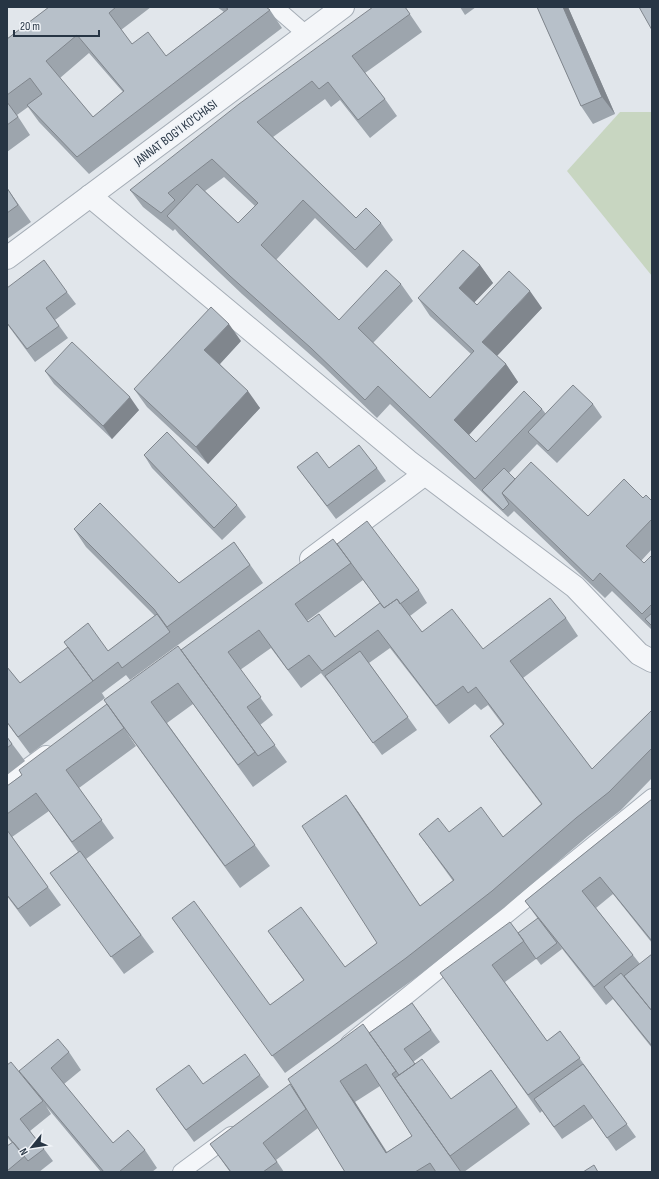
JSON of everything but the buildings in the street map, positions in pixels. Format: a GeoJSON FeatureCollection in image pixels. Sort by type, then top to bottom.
{"type":"FeatureCollection","features":[{"type":"Feature","properties":{"kind":"street","name":"JANNAT BOG'I KO'CHASI"},"geometry":{"type":"LineString","coordinates":[[7,258],[343,7]]}},
{"type":"Feature","properties":{"kind":"street"},"geometry":{"type":"LineString","coordinates":[[90,196],[408,461],[575,587],[639,654],[652,661]]}},
{"type":"Feature","properties":{"kind":"street"},"geometry":{"type":"LineString","coordinates":[[298,568],[425,474]]}},
{"type":"Feature","properties":{"kind":"street"},"geometry":{"type":"LineString","coordinates":[[7,786],[64,743]]}},
{"type":"Feature","properties":{"kind":"lane"},"geometry":{"type":"LineString","coordinates":[[275,7],[306,34]]}},
{"type":"Feature","properties":{"kind":"lane"},"geometry":{"type":"LineString","coordinates":[[338,1052],[652,797]]}},
{"type":"Feature","properties":{"kind":"lane"},"geometry":{"type":"LineString","coordinates":[[181,1172],[245,1125]]}},
{"type":"Feature","properties":{"kind":"green space"},"geometry":{"type":"Polygon","coordinates":[[[620,112],[652,112],[652,276],[567,171],[620,112]]]}}]}
